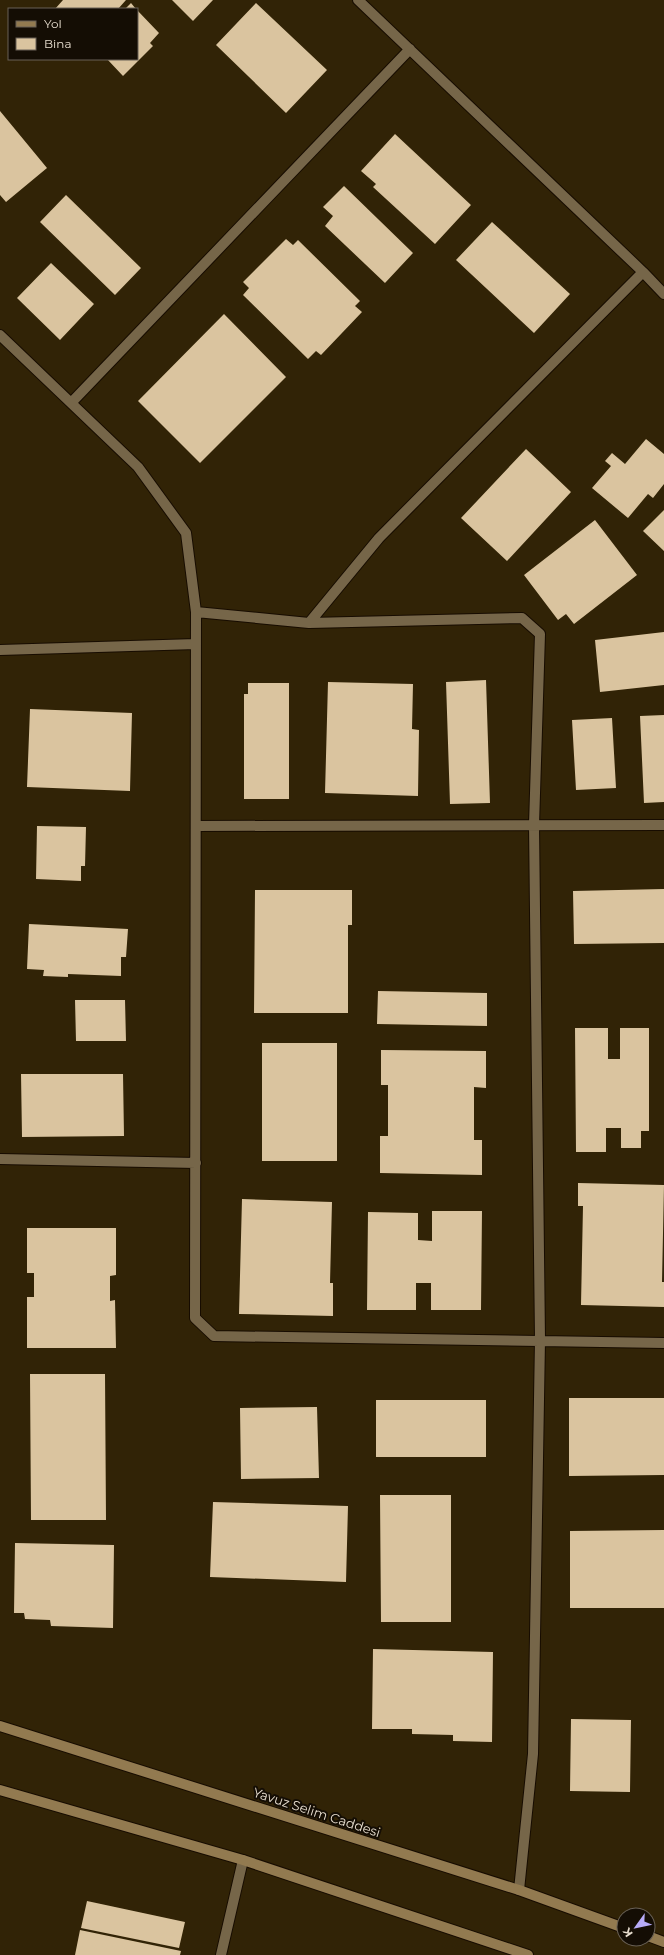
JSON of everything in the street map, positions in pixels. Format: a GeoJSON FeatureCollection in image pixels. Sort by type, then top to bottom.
{"type":"FeatureCollection","features":[{"type":"Feature","properties":{"kind":"main road","name":"Yavuz Selim Caddesi"},"geometry":{"type":"LineString","coordinates":[[0,1726],[519,1890],[616,1925]]}},
{"type":"Feature","properties":{"kind":"main road"},"geometry":{"type":"LineString","coordinates":[[0,1790],[243,1860],[528,1955]]}},
{"type":"Feature","properties":{"kind":"street"},"geometry":{"type":"LineString","coordinates":[[358,0],[643,272],[664,294]]}},
{"type":"Feature","properties":{"kind":"street"},"geometry":{"type":"LineString","coordinates":[[72,403],[410,49]]}},
{"type":"Feature","properties":{"kind":"street"},"geometry":{"type":"LineString","coordinates":[[309,623],[379,538],[643,272]]}},
{"type":"Feature","properties":{"kind":"street"},"geometry":{"type":"LineString","coordinates":[[0,335],[138,468],[186,533],[196,612],[196,1318],[214,1336],[664,1343]]}},
{"type":"Feature","properties":{"kind":"street"},"geometry":{"type":"LineString","coordinates":[[196,612],[309,623],[522,618],[540,634],[534,825],[540,1340],[532,1754],[519,1890]]}},
{"type":"Feature","properties":{"kind":"street"},"geometry":{"type":"LineString","coordinates":[[0,650],[196,644]]}},
{"type":"Feature","properties":{"kind":"street"},"geometry":{"type":"LineString","coordinates":[[196,826],[664,825]]}},
{"type":"Feature","properties":{"kind":"street"},"geometry":{"type":"LineString","coordinates":[[0,1159],[196,1163]]}},
{"type":"Feature","properties":{"kind":"street"},"geometry":{"type":"LineString","coordinates":[[221,1955],[243,1860]]}},
{"type":"Feature","properties":{"kind":"building"},"geometry":{"type":"Polygon","coordinates":[[[63,0],[126,0],[119,8],[56,8],[63,0]]]}},
{"type":"Feature","properties":{"kind":"building"},"geometry":{"type":"Polygon","coordinates":[[[172,0],[213,0],[193,21],[172,0]]]}},
{"type":"Feature","properties":{"kind":"building"},"geometry":{"type":"Polygon","coordinates":[[[131,3],[135,8],[126,8],[131,3]]]}},
{"type":"Feature","properties":{"kind":"building"},"geometry":{"type":"Polygon","coordinates":[[[256,3],[327,70],[286,113],[216,45],[256,3]]]}},
{"type":"Feature","properties":{"kind":"building"},"geometry":{"type":"Polygon","coordinates":[[[138,11],[159,33],[150,43],[153,46],[123,76],[108,60],[138,60],[138,11]]]}},
{"type":"Feature","properties":{"kind":"building"},"geometry":{"type":"Polygon","coordinates":[[[0,111],[47,168],[6,202],[0,195],[0,111]]]}},
{"type":"Feature","properties":{"kind":"building"},"geometry":{"type":"Polygon","coordinates":[[[395,134],[471,205],[435,244],[373,187],[376,184],[361,171],[395,134]]]}},
{"type":"Feature","properties":{"kind":"building"},"geometry":{"type":"Polygon","coordinates":[[[344,186],[413,253],[385,283],[325,226],[333,216],[323,207],[344,186]]]}},
{"type":"Feature","properties":{"kind":"building"},"geometry":{"type":"Polygon","coordinates":[[[66,195],[141,268],[115,295],[40,222],[66,195]]]}},
{"type":"Feature","properties":{"kind":"building"},"geometry":{"type":"Polygon","coordinates":[[[492,222],[570,294],[534,333],[456,260],[492,222]]]}},
{"type":"Feature","properties":{"kind":"building"},"geometry":{"type":"Polygon","coordinates":[[[286,239],[293,245],[298,240],[360,301],[355,306],[362,312],[321,355],[316,351],[308,359],[243,295],[249,288],[243,282],[286,239]]]}},
{"type":"Feature","properties":{"kind":"building"},"geometry":{"type":"Polygon","coordinates":[[[51,263],[94,304],[60,340],[17,298],[51,263]]]}},
{"type":"Feature","properties":{"kind":"building"},"geometry":{"type":"Polygon","coordinates":[[[224,314],[286,377],[200,463],[138,401],[224,314]]]}},
{"type":"Feature","properties":{"kind":"building"},"geometry":{"type":"Polygon","coordinates":[[[646,439],[664,454],[664,484],[653,498],[648,494],[628,518],[592,488],[611,466],[605,461],[612,453],[625,464],[646,439]]]}},
{"type":"Feature","properties":{"kind":"building"},"geometry":{"type":"Polygon","coordinates":[[[526,449],[571,492],[507,561],[461,518],[526,449]]]}},
{"type":"Feature","properties":{"kind":"building"},"geometry":{"type":"Polygon","coordinates":[[[664,510],[664,551],[643,531],[664,510]]]}},
{"type":"Feature","properties":{"kind":"building"},"geometry":{"type":"Polygon","coordinates":[[[595,520],[637,575],[574,624],[566,614],[558,620],[524,575],[595,520]]]}},
{"type":"Feature","properties":{"kind":"building"},"geometry":{"type":"Polygon","coordinates":[[[664,632],[664,685],[600,692],[595,640],[664,632]]]}},
{"type":"Feature","properties":{"kind":"building"},"geometry":{"type":"Polygon","coordinates":[[[486,680],[490,803],[450,804],[446,682],[486,680]]]}},
{"type":"Feature","properties":{"kind":"building"},"geometry":{"type":"Polygon","coordinates":[[[328,682],[413,684],[412,729],[419,730],[418,796],[325,793],[328,682]]]}},
{"type":"Feature","properties":{"kind":"building"},"geometry":{"type":"Polygon","coordinates":[[[248,683],[289,683],[289,799],[244,799],[244,694],[248,694],[248,683]]]}},
{"type":"Feature","properties":{"kind":"building"},"geometry":{"type":"Polygon","coordinates":[[[30,709],[132,713],[130,791],[27,787],[30,709]]]}},
{"type":"Feature","properties":{"kind":"building"},"geometry":{"type":"Polygon","coordinates":[[[664,715],[664,802],[644,803],[640,716],[664,715]]]}},
{"type":"Feature","properties":{"kind":"building"},"geometry":{"type":"Polygon","coordinates":[[[612,718],[616,788],[576,790],[572,720],[612,718]]]}},
{"type":"Feature","properties":{"kind":"building"},"geometry":{"type":"Polygon","coordinates":[[[37,826],[86,827],[85,866],[81,866],[81,881],[36,879],[37,826]]]}},
{"type":"Feature","properties":{"kind":"building"},"geometry":{"type":"Polygon","coordinates":[[[664,889],[664,943],[574,944],[573,891],[664,889]]]}},
{"type":"Feature","properties":{"kind":"building"},"geometry":{"type":"Polygon","coordinates":[[[255,890],[352,890],[352,925],[348,925],[348,1013],[254,1013],[255,890]]]}},
{"type":"Feature","properties":{"kind":"building"},"geometry":{"type":"Polygon","coordinates":[[[29,924],[128,929],[126,957],[121,957],[121,976],[68,974],[68,977],[43,976],[44,970],[27,969],[29,924]]]}},
{"type":"Feature","properties":{"kind":"building"},"geometry":{"type":"Polygon","coordinates":[[[378,991],[487,993],[487,1026],[377,1024],[378,991]]]}},
{"type":"Feature","properties":{"kind":"building"},"geometry":{"type":"Polygon","coordinates":[[[75,1000],[125,1000],[126,1041],[76,1041],[75,1000]]]}},
{"type":"Feature","properties":{"kind":"building"},"geometry":{"type":"Polygon","coordinates":[[[575,1028],[608,1028],[608,1059],[620,1059],[620,1028],[649,1028],[649,1131],[641,1131],[641,1148],[621,1148],[621,1128],[606,1128],[606,1152],[576,1152],[575,1028]]]}},
{"type":"Feature","properties":{"kind":"building"},"geometry":{"type":"Polygon","coordinates":[[[262,1043],[337,1043],[337,1161],[262,1161],[262,1043]]]}},
{"type":"Feature","properties":{"kind":"building"},"geometry":{"type":"Polygon","coordinates":[[[381,1050],[486,1051],[486,1088],[474,1087],[474,1140],[482,1140],[482,1175],[380,1173],[380,1136],[388,1136],[388,1085],[381,1085],[381,1050]]]}},
{"type":"Feature","properties":{"kind":"building"},"geometry":{"type":"Polygon","coordinates":[[[21,1074],[123,1074],[124,1136],[22,1137],[21,1074]]]}},
{"type":"Feature","properties":{"kind":"building"},"geometry":{"type":"Polygon","coordinates":[[[578,1183],[664,1185],[662,1282],[664,1282],[664,1307],[581,1305],[583,1206],[578,1206],[578,1183]]]}},
{"type":"Feature","properties":{"kind":"building"},"geometry":{"type":"Polygon","coordinates":[[[242,1199],[332,1202],[330,1283],[333,1283],[333,1316],[239,1314],[242,1199]]]}},
{"type":"Feature","properties":{"kind":"building"},"geometry":{"type":"Polygon","coordinates":[[[432,1211],[482,1211],[481,1310],[431,1310],[431,1283],[416,1283],[416,1310],[367,1310],[368,1212],[418,1213],[418,1240],[432,1241],[432,1211]]]}},
{"type":"Feature","properties":{"kind":"building"},"geometry":{"type":"Polygon","coordinates":[[[27,1228],[116,1228],[116,1275],[110,1276],[110,1301],[115,1300],[116,1348],[27,1348],[27,1297],[34,1297],[34,1273],[27,1273],[27,1228]]]}},
{"type":"Feature","properties":{"kind":"building"},"geometry":{"type":"Polygon","coordinates":[[[30,1374],[105,1374],[106,1520],[31,1520],[30,1374]]]}},
{"type":"Feature","properties":{"kind":"building"},"geometry":{"type":"Polygon","coordinates":[[[569,1398],[664,1398],[664,1475],[569,1476],[569,1398]]]}},
{"type":"Feature","properties":{"kind":"building"},"geometry":{"type":"Polygon","coordinates":[[[376,1400],[486,1400],[486,1457],[376,1457],[376,1400]]]}},
{"type":"Feature","properties":{"kind":"building"},"geometry":{"type":"Polygon","coordinates":[[[317,1407],[319,1478],[241,1479],[240,1408],[317,1407]]]}},
{"type":"Feature","properties":{"kind":"building"},"geometry":{"type":"Polygon","coordinates":[[[380,1495],[451,1495],[451,1622],[381,1622],[380,1495]]]}},
{"type":"Feature","properties":{"kind":"building"},"geometry":{"type":"Polygon","coordinates":[[[213,1502],[348,1506],[346,1582],[210,1577],[213,1502]]]}},
{"type":"Feature","properties":{"kind":"building"},"geometry":{"type":"Polygon","coordinates":[[[664,1530],[664,1608],[570,1608],[570,1531],[664,1530]]]}},
{"type":"Feature","properties":{"kind":"building"},"geometry":{"type":"Polygon","coordinates":[[[15,1543],[114,1545],[113,1628],[51,1626],[50,1620],[25,1619],[24,1613],[14,1613],[15,1543]]]}},
{"type":"Feature","properties":{"kind":"building"},"geometry":{"type":"Polygon","coordinates":[[[373,1649],[493,1652],[492,1742],[453,1741],[453,1735],[412,1734],[412,1729],[372,1729],[373,1649]]]}},
{"type":"Feature","properties":{"kind":"building"},"geometry":{"type":"Polygon","coordinates":[[[571,1719],[631,1720],[630,1792],[570,1791],[571,1719]]]}},
{"type":"Feature","properties":{"kind":"building"},"geometry":{"type":"Polygon","coordinates":[[[87,1901],[185,1922],[179,1948],[81,1928],[87,1901]]]}},
{"type":"Feature","properties":{"kind":"building"},"geometry":{"type":"Polygon","coordinates":[[[80,1930],[181,1951],[180,1955],[75,1955],[80,1930]]]}}]}
